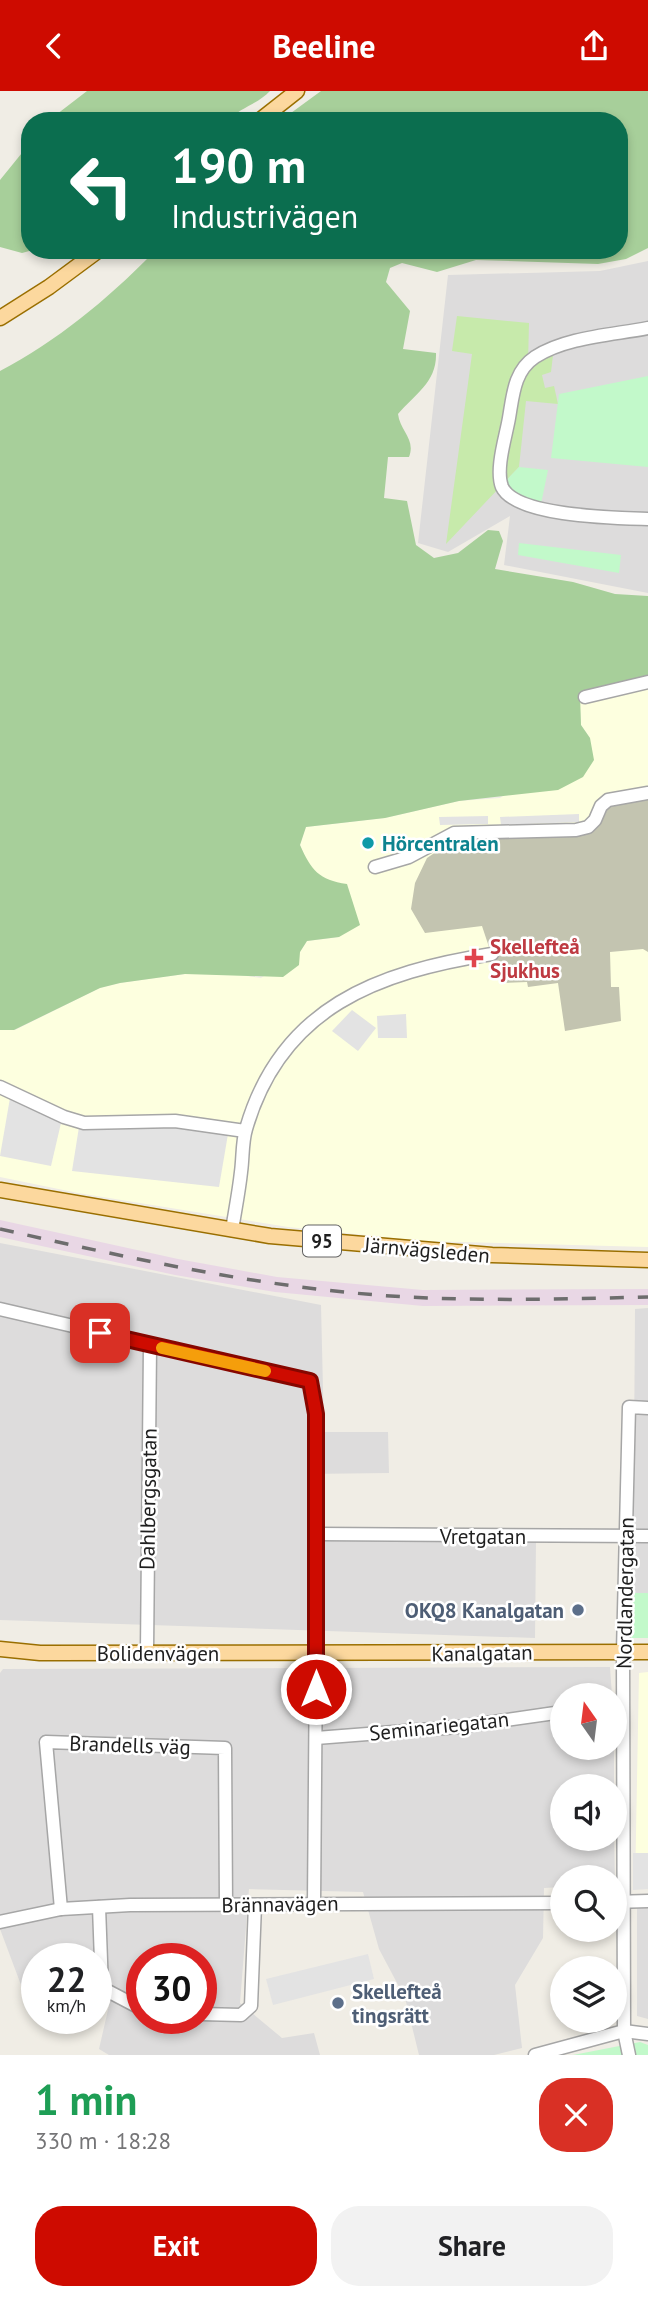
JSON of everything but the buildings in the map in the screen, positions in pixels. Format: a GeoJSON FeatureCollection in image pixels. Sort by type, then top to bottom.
{"type":"FeatureCollection","features":[{"type":"Feature","properties":{"kind":"main road"},"geometry":{"type":"LineString","coordinates":[[270,112],[297,91]]}},
{"type":"Feature","properties":{"kind":"main road"},"geometry":{"type":"LineString","coordinates":[[0,318],[49,288],[87,259]]}},
{"type":"Feature","properties":{"kind":"main road","name":"Järnvägsleden"},"geometry":{"type":"LineString","coordinates":[[0,1190],[232,1230],[492,1255],[648,1261]]}},
{"type":"Feature","properties":{"kind":"main road","name":"Bolidenvägen"},"geometry":{"type":"LineString","coordinates":[[0,1649],[40,1653],[147,1651],[316,1655]]}},
{"type":"Feature","properties":{"kind":"main road","name":"Kanalgatan"},"geometry":{"type":"LineString","coordinates":[[316,1655],[648,1652]]}},
{"type":"Feature","properties":{"kind":"street"},"geometry":{"type":"LineString","coordinates":[[648,328],[554,347],[534,358],[518,373],[501,486],[513,501],[540,509],[648,519]]}},
{"type":"Feature","properties":{"kind":"street"},"geometry":{"type":"LineString","coordinates":[[585,697],[648,682]]}},
{"type":"Feature","properties":{"kind":"street"},"geometry":{"type":"LineString","coordinates":[[375,867],[409,857],[445,834],[576,830],[588,827],[608,800],[617,796],[648,793]]}},
{"type":"Feature","properties":{"kind":"street"},"geometry":{"type":"LineString","coordinates":[[232,1230],[245,1131],[269,1073],[318,1016],[344,997],[410,970],[492,954]]}},
{"type":"Feature","properties":{"kind":"street"},"geometry":{"type":"LineString","coordinates":[[0,1087],[64,1117],[84,1123],[175,1121],[245,1131]]}},
{"type":"Feature","properties":{"kind":"street"},"geometry":{"type":"LineString","coordinates":[[0,1309],[150,1346],[310,1381],[316,1414],[317,1534],[314,1904]]}},
{"type":"Feature","properties":{"kind":"street","name":"Dahlbergsgatan"},"geometry":{"type":"LineString","coordinates":[[147,1651],[150,1346]]}},
{"type":"Feature","properties":{"kind":"street","name":"Nordlandergatan"},"geometry":{"type":"LineString","coordinates":[[621,1683],[629,1407],[648,1408]]}},
{"type":"Feature","properties":{"kind":"street","name":"Vretgatan"},"geometry":{"type":"LineString","coordinates":[[317,1534],[648,1537]]}},
{"type":"Feature","properties":{"kind":"street","name":"Seminariegatan"},"geometry":{"type":"LineString","coordinates":[[316,1738],[458,1727],[550,1714]]}},
{"type":"Feature","properties":{"kind":"street","name":"Brandells väg"},"geometry":{"type":"LineString","coordinates":[[61,1909],[46,1742],[225,1748],[226,1905]]}},
{"type":"Feature","properties":{"kind":"street","name":"Nordlandergatan"},"geometry":{"type":"LineString","coordinates":[[620,1761],[620,1865]]}},
{"type":"Feature","properties":{"kind":"street"},"geometry":{"type":"LineString","coordinates":[[627,1901],[648,1901]]}},
{"type":"Feature","properties":{"kind":"street","name":"Brännavägen"},"geometry":{"type":"LineString","coordinates":[[0,1922],[61,1909],[99,1907],[550,1903]]}},
{"type":"Feature","properties":{"kind":"street"},"geometry":{"type":"LineString","coordinates":[[217,2014],[241,2015],[251,2006],[255,1905]]}},
{"type":"Feature","properties":{"kind":"street"},"geometry":{"type":"LineString","coordinates":[[99,1907],[102,1988],[126,2000]]}},
{"type":"Feature","properties":{"kind":"street"},"geometry":{"type":"LineString","coordinates":[[627,2031],[648,2034]]}},
{"type":"Feature","properties":{"kind":"street"},"geometry":{"type":"LineString","coordinates":[[535,2055],[617,2033]]}},
{"type":"Feature","properties":{"kind":"street","name":"Nordlandergatan"},"geometry":{"type":"LineString","coordinates":[[624,2033],[629,2055]]}},
{"type":"Feature","properties":{"kind":"shaded area"},"geometry":{"type":"Polygon","coordinates":[[[648,261],[648,593],[504,565],[510,516],[448,552],[418,543],[448,275],[600,271],[648,261]]]}},
{"type":"Feature","properties":{"kind":"shaded area","name":"Skellefteå Sjukhus"},"geometry":{"type":"Polygon","coordinates":[[[648,676],[648,1247],[421,1241],[288,1227],[78,1193],[0,1177],[0,1030],[15,1030],[100,988],[120,983],[185,974],[224,973],[261,978],[300,952],[307,941],[339,937],[326,881],[310,868],[300,845],[306,827],[385,818],[459,801],[500,798],[590,738],[581,725],[579,693],[648,676]]]}},
{"type":"Feature","properties":{"kind":"shaded area"},"geometry":{"type":"Polygon","coordinates":[[[648,799],[648,952],[643,949],[610,952],[611,987],[619,987],[621,1021],[565,1031],[558,983],[528,987],[527,982],[501,983],[482,926],[425,933],[411,909],[415,883],[427,858],[455,839],[589,832],[601,823],[608,808],[618,802],[648,799]]]}},
{"type":"Feature","properties":{"kind":"shaded area"},"geometry":{"type":"Polygon","coordinates":[[[579,814],[579,822],[501,825],[500,817],[579,814]]]}},
{"type":"Feature","properties":{"kind":"shaded area"},"geometry":{"type":"Polygon","coordinates":[[[488,816],[488,824],[440,825],[439,817],[488,816]]]}},
{"type":"Feature","properties":{"kind":"shaded area"},"geometry":{"type":"Polygon","coordinates":[[[352,1010],[376,1028],[358,1051],[332,1031],[352,1010]]]}},
{"type":"Feature","properties":{"kind":"shaded area"},"geometry":{"type":"Polygon","coordinates":[[[406,1014],[407,1038],[378,1038],[377,1016],[406,1014]]]}},
{"type":"Feature","properties":{"kind":"shaded area"},"geometry":{"type":"Polygon","coordinates":[[[10,1098],[61,1123],[51,1166],[0,1156],[10,1098]]]}},
{"type":"Feature","properties":{"kind":"shaded area"},"geometry":{"type":"Polygon","coordinates":[[[148,1124],[228,1134],[219,1187],[72,1171],[79,1127],[148,1124]]]}},
{"type":"Feature","properties":{"kind":"shaded area"},"geometry":{"type":"Polygon","coordinates":[[[0,1220],[178,1259],[277,1277],[423,1290],[648,1289],[648,1305],[423,1306],[275,1292],[175,1275],[0,1237],[0,1220]]]}},
{"type":"Feature","properties":{"kind":"shaded area"},"geometry":{"type":"Polygon","coordinates":[[[0,1243],[321,1305],[324,1432],[388,1432],[389,1473],[307,1474],[308,1541],[536,1541],[535,1638],[0,1620],[0,1243]]]}},
{"type":"Feature","properties":{"kind":"shaded area"},"geometry":{"type":"Polygon","coordinates":[[[648,1308],[648,1594],[633,1594],[635,1309],[648,1308]]]}},
{"type":"Feature","properties":{"kind":"shaded area"},"geometry":{"type":"Polygon","coordinates":[[[610,1667],[611,1683],[550,1683],[550,1761],[614,1761],[614,1774],[550,1774],[550,1851],[614,1851],[615,1865],[550,1865],[550,1888],[544,1888],[543,1938],[515,1985],[522,2048],[494,2055],[419,2055],[405,1998],[379,1949],[363,1892],[249,1889],[240,2003],[282,2038],[314,2033],[320,2055],[109,2055],[99,2049],[102,2034],[112,2034],[112,1943],[21,1943],[21,1985],[0,1929],[0,1673],[3,1669],[610,1667]]]}},
{"type":"Feature","properties":{"kind":"shaded area"},"geometry":{"type":"Polygon","coordinates":[[[648,1672],[648,1888],[635,1888],[639,1673],[648,1672]]]}},
{"type":"Feature","properties":{"kind":"shaded area"},"geometry":{"type":"Polygon","coordinates":[[[633,1853],[648,1853],[648,1889],[633,1890],[633,1853]]]}},
{"type":"Feature","properties":{"kind":"shaded area"},"geometry":{"type":"Polygon","coordinates":[[[648,1907],[648,2019],[637,2016],[637,1908],[648,1907]]]}},
{"type":"Feature","properties":{"kind":"shaded area"},"geometry":{"type":"Polygon","coordinates":[[[368,1954],[374,1979],[273,2005],[266,1979],[368,1954]]]}},
{"type":"Feature","properties":{"kind":"green space"},"geometry":{"type":"Polygon","coordinates":[[[87,91],[270,91],[240,112],[60,112],[87,91]]]}},
{"type":"Feature","properties":{"kind":"green space"},"geometry":{"type":"Polygon","coordinates":[[[321,91],[648,91],[648,248],[628,258],[628,112],[292,112],[321,91]]]}},
{"type":"Feature","properties":{"kind":"green space"},"geometry":{"type":"Polygon","coordinates":[[[21,154],[21,253],[0,247],[0,180],[21,154]]]}},
{"type":"Feature","properties":{"kind":"green space"},"geometry":{"type":"Polygon","coordinates":[[[147,259],[626,259],[598,264],[476,260],[437,272],[402,263],[390,268],[386,282],[410,311],[403,349],[436,353],[429,380],[398,414],[411,451],[409,457],[388,457],[384,498],[407,501],[416,545],[434,558],[458,553],[488,530],[499,531],[503,541],[495,569],[573,582],[615,594],[648,596],[648,676],[580,694],[581,725],[590,738],[594,760],[583,777],[558,790],[459,801],[385,818],[306,827],[300,845],[308,861],[317,872],[329,880],[347,884],[360,925],[339,937],[307,941],[300,952],[299,965],[283,977],[185,974],[120,983],[100,988],[14,1030],[0,1030],[0,371],[63,332],[147,259]]]}},
{"type":"Feature","properties":{"kind":"green space"},"geometry":{"type":"Polygon","coordinates":[[[457,316],[529,323],[528,363],[554,347],[551,372],[542,375],[545,388],[554,386],[558,404],[526,401],[519,467],[446,544],[472,354],[452,351],[457,316]]]}},
{"type":"Feature","properties":{"kind":"green space"},"geometry":{"type":"Polygon","coordinates":[[[648,376],[648,467],[551,458],[559,394],[648,376]]]}},
{"type":"Feature","properties":{"kind":"green space"},"geometry":{"type":"Polygon","coordinates":[[[519,467],[548,470],[540,509],[501,486],[519,467]]]}},
{"type":"Feature","properties":{"kind":"green space"},"geometry":{"type":"Polygon","coordinates":[[[519,543],[621,555],[619,573],[518,555],[519,543]]]}},
{"type":"Feature","properties":{"kind":"green space"},"geometry":{"type":"Polygon","coordinates":[[[628,1593],[648,1593],[648,1638],[627,1638],[628,1593]]]}},
{"type":"Feature","properties":{"kind":"green space"},"geometry":{"type":"Polygon","coordinates":[[[640,2042],[648,2045],[648,2055],[573,2055],[640,2042]]]}},
{"type":"Feature","properties":{"kind":"railway"},"geometry":{"type":"LineString","coordinates":[[0,1229],[187,1269],[329,1290],[445,1299],[648,1297]]}},
{"type":"Feature","properties":{"kind":"slow traffic"},"geometry":{"type":"LineString","coordinates":[[162,1348],[265,1371]]}},
{"type":"Feature","properties":{"kind":"place","name":"Hörcentralen"},"geometry":{"type":"Point","coordinates":[368,843]}},
{"type":"Feature","properties":{"kind":"place","name":"Skellefteå Sjukhus"},"geometry":{"type":"Point","coordinates":[474,958]}},
{"type":"Feature","properties":{"kind":"place","name":"OKQ8 Kanalgatan"},"geometry":{"type":"Point","coordinates":[578,1610]}},
{"type":"Feature","properties":{"kind":"place","name":"Skellefteå tingsrätt"},"geometry":{"type":"Point","coordinates":[338,2003]}},
{"type":"Feature","properties":{"kind":"route"},"geometry":{"type":"LineString","coordinates":[[100,1333],[310,1381],[316,1414],[316,1689]]}}]}
